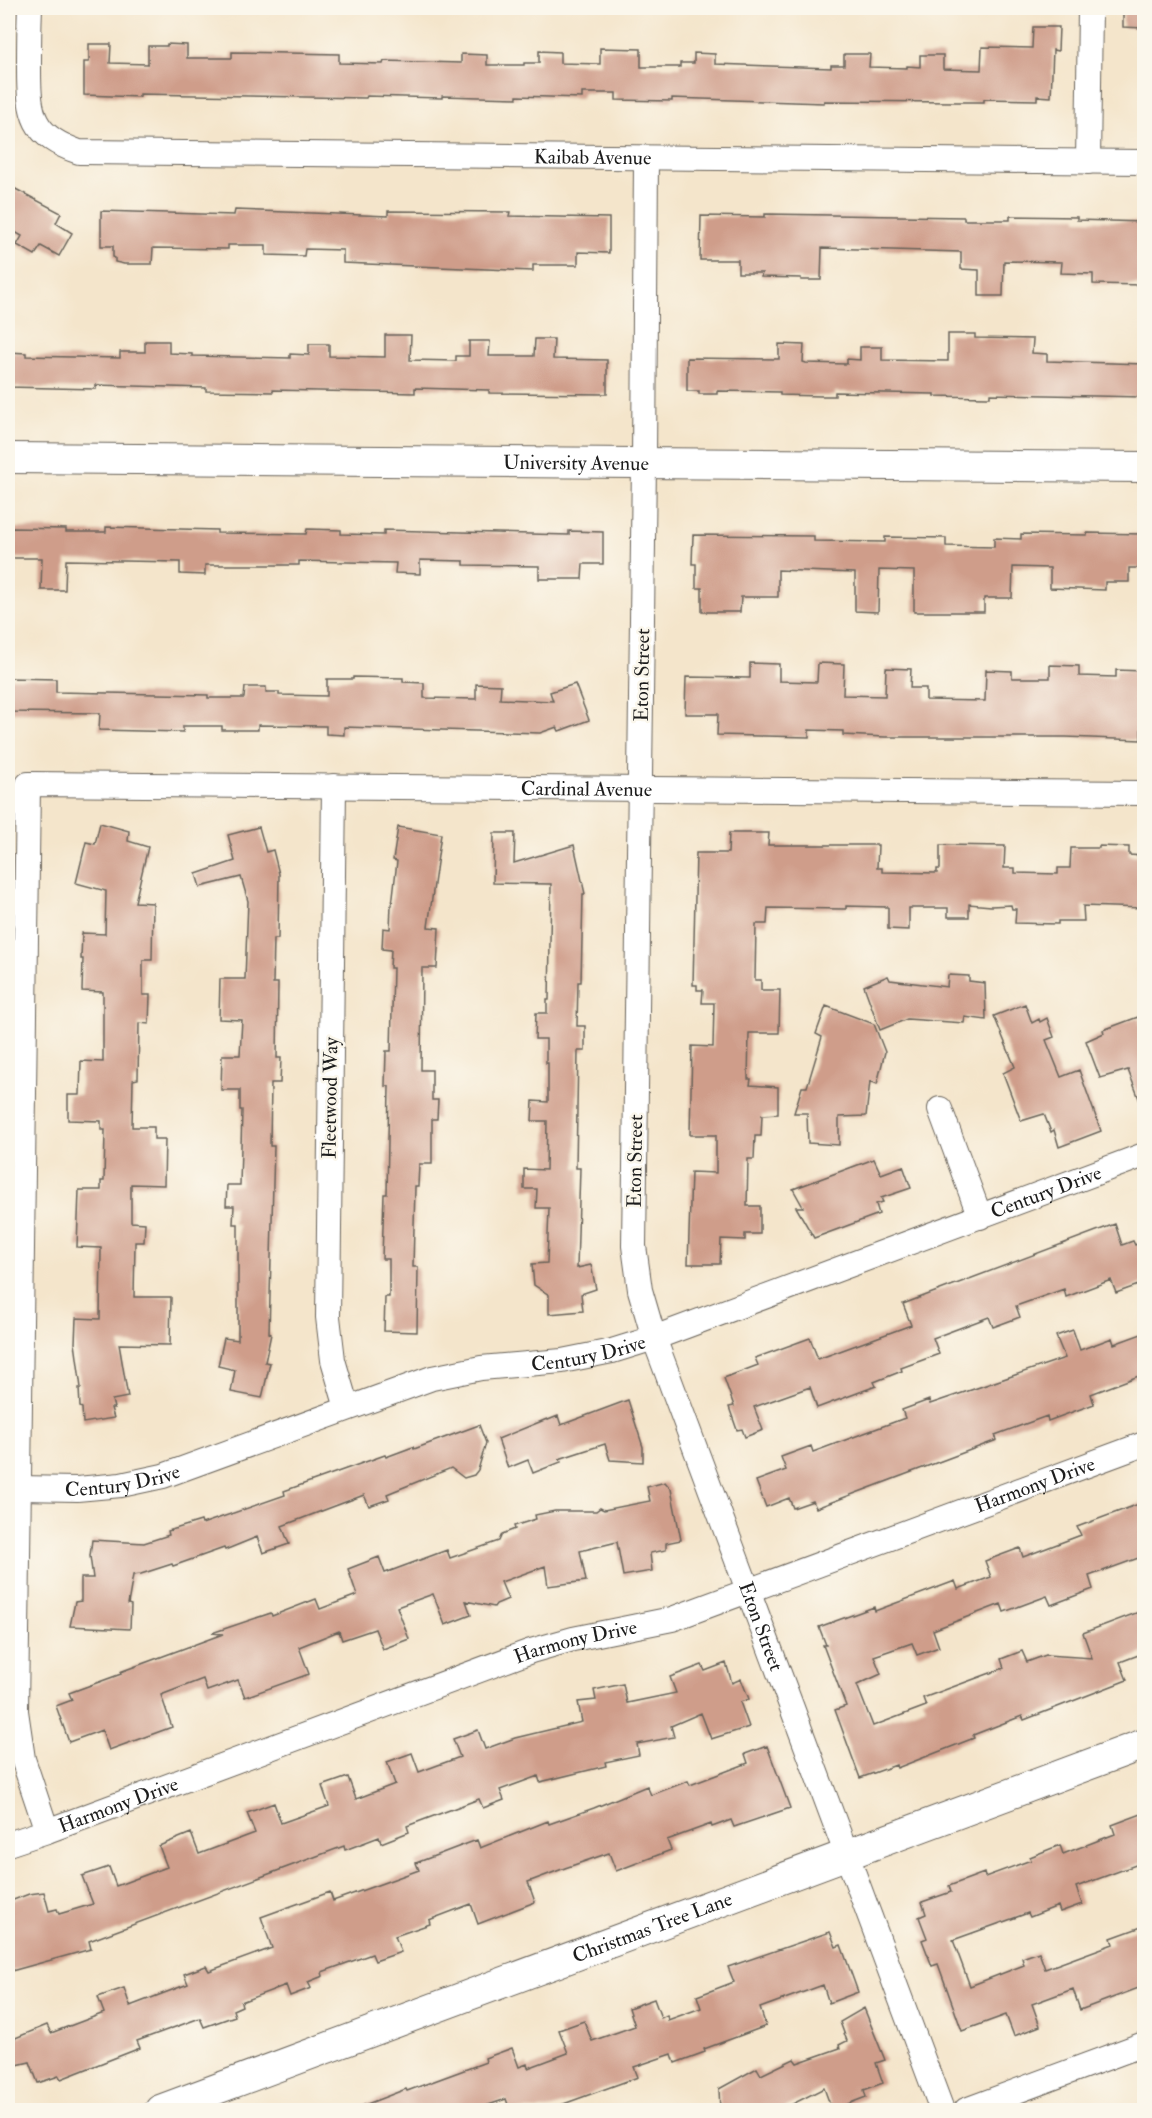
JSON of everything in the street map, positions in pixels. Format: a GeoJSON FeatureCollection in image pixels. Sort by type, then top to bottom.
{"type":"FeatureCollection","features":[{"type":"Feature","properties":{"kind":"street","name":"Kaibab Avenue"},"geometry":{"type":"LineString","coordinates":[[30,8],[29,102],[35,119],[46,135],[61,146],[79,152],[1144,162]]}},
{"type":"Feature","properties":{"kind":"street"},"geometry":{"type":"LineString","coordinates":[[1088,162],[1090,8]]}},
{"type":"Feature","properties":{"kind":"street","name":"Eton Street"},"geometry":{"type":"LineString","coordinates":[[646,158],[634,1246],[640,1290],[654,1338],[942,2110]]}},
{"type":"Feature","properties":{"kind":"street","name":"University Avenue"},"geometry":{"type":"LineString","coordinates":[[8,458],[1144,467]]}},
{"type":"Feature","properties":{"kind":"street","name":"Cardinal Avenue"},"geometry":{"type":"LineString","coordinates":[[18,1488],[28,784],[1144,793]]}},
{"type":"Feature","properties":{"kind":"street","name":"Fleetwood Way"},"geometry":{"type":"LineString","coordinates":[[334,786],[327,1317],[333,1360],[347,1408]]}},
{"type":"Feature","properties":{"kind":"street"},"geometry":{"type":"LineString","coordinates":[[940,1109],[980,1217]]}},
{"type":"Feature","properties":{"kind":"street","name":"Century Drive"},"geometry":{"type":"LineString","coordinates":[[18,1488],[99,1487],[164,1476],[432,1378],[481,1368],[562,1361],[612,1351],[654,1338],[1144,1155]]}},
{"type":"Feature","properties":{"kind":"street","name":"Harmony Drive"},"geometry":{"type":"LineString","coordinates":[[8,1844],[47,1832],[531,1651],[573,1639],[672,1619],[1144,1444]]}},
{"type":"Feature","properties":{"kind":"street"},"geometry":{"type":"LineString","coordinates":[[18,1488],[16,1710],[23,1759],[47,1832]]}},
{"type":"Feature","properties":{"kind":"street","name":"Christmas Tree Lane"},"geometry":{"type":"LineString","coordinates":[[160,2110],[1144,1744]]}},
{"type":"Feature","properties":{"kind":"street"},"geometry":{"type":"LineString","coordinates":[[966,2110],[1144,2044]]}},
{"type":"Feature","properties":{"kind":"building"},"geometry":{"type":"Polygon","coordinates":[[[1123,10],[1144,10],[1144,28],[1123,27],[1123,10]]]}},
{"type":"Feature","properties":{"kind":"building"},"geometry":{"type":"Polygon","coordinates":[[[1033,27],[1059,27],[1058,51],[1053,50],[1051,97],[1037,96],[1037,100],[824,101],[824,103],[672,98],[672,101],[616,100],[616,93],[582,93],[582,98],[84,95],[84,62],[89,62],[89,44],[111,44],[110,63],[148,64],[148,46],[167,46],[167,44],[187,45],[187,58],[232,58],[232,52],[339,54],[339,63],[383,64],[384,61],[461,63],[461,54],[487,55],[487,65],[524,65],[524,63],[539,63],[539,51],[560,52],[560,63],[600,64],[600,48],[641,49],[641,67],[680,67],[680,63],[694,63],[694,53],[715,54],[715,64],[831,68],[831,65],[844,65],[844,54],[870,54],[869,67],[907,68],[907,66],[920,67],[920,55],[943,55],[943,69],[981,70],[982,47],[1032,48],[1033,27]]]}},
{"type":"Feature","properties":{"kind":"building"},"geometry":{"type":"Polygon","coordinates":[[[8,185],[61,213],[56,223],[72,233],[59,256],[41,246],[35,255],[17,245],[22,236],[8,228],[8,185]]]}},
{"type":"Feature","properties":{"kind":"building"},"geometry":{"type":"Polygon","coordinates":[[[235,210],[388,216],[388,211],[510,212],[509,216],[609,218],[609,253],[578,252],[578,265],[533,265],[533,271],[343,263],[343,250],[305,249],[304,256],[266,255],[266,245],[228,245],[228,249],[153,248],[152,264],[124,264],[115,262],[113,246],[101,246],[101,211],[234,215],[235,210]]]}},
{"type":"Feature","properties":{"kind":"building"},"geometry":{"type":"Polygon","coordinates":[[[765,214],[964,217],[964,220],[1010,220],[1010,216],[1077,217],[1077,220],[1144,222],[1144,285],[1093,284],[1093,274],[1061,273],[1062,262],[1004,261],[1003,296],[979,296],[979,270],[961,269],[961,252],[822,248],[821,280],[761,277],[762,273],[738,273],[738,260],[700,260],[701,216],[765,217],[765,214]]]}},
{"type":"Feature","properties":{"kind":"building"},"geometry":{"type":"Polygon","coordinates":[[[948,334],[975,334],[975,338],[1033,339],[1032,353],[1047,354],[1047,361],[1144,364],[1144,397],[990,394],[990,397],[987,397],[835,392],[835,396],[822,396],[780,395],[780,392],[717,391],[717,394],[699,394],[699,391],[687,391],[687,358],[779,359],[779,344],[804,345],[803,362],[806,363],[847,364],[847,359],[860,360],[860,347],[882,347],[882,360],[948,361],[948,334]]]}},
{"type":"Feature","properties":{"kind":"building"},"geometry":{"type":"Polygon","coordinates":[[[385,335],[411,335],[410,360],[456,361],[456,356],[469,356],[469,341],[490,341],[489,356],[534,356],[535,339],[554,339],[553,359],[607,360],[607,394],[489,393],[489,390],[415,388],[415,393],[206,391],[206,388],[96,385],[96,389],[8,387],[8,352],[26,353],[26,356],[120,358],[120,352],[145,352],[145,341],[169,341],[169,353],[192,354],[192,356],[290,358],[290,354],[309,355],[309,344],[329,344],[329,356],[385,357],[385,335]]]}},
{"type":"Feature","properties":{"kind":"building"},"geometry":{"type":"Polygon","coordinates":[[[106,527],[217,530],[217,533],[306,534],[307,529],[341,530],[341,534],[384,535],[384,530],[569,535],[569,531],[603,532],[603,564],[583,564],[582,579],[539,579],[539,566],[464,565],[464,561],[420,560],[420,574],[395,573],[396,563],[299,561],[299,565],[205,565],[205,575],[180,574],[180,562],[66,560],[65,590],[41,590],[42,558],[11,558],[11,528],[106,532],[106,527]]]}},
{"type":"Feature","properties":{"kind":"building"},"geometry":{"type":"Polygon","coordinates":[[[1087,533],[1143,534],[1142,568],[1129,568],[1129,582],[1105,582],[1105,590],[1050,588],[1050,568],[1013,567],[1012,598],[984,598],[984,612],[914,612],[914,571],[879,570],[878,612],[855,611],[855,573],[778,570],[778,597],[741,597],[740,612],[702,612],[702,588],[696,588],[696,564],[692,564],[693,535],[814,536],[814,541],[885,542],[885,537],[946,538],[946,546],[994,547],[994,538],[1021,539],[1021,534],[1087,535],[1087,533]]]}},
{"type":"Feature","properties":{"kind":"building"},"geometry":{"type":"Polygon","coordinates":[[[750,663],[779,664],[779,681],[817,682],[818,663],[844,664],[843,695],[885,696],[886,668],[911,669],[910,688],[926,688],[926,700],[985,701],[986,670],[1012,671],[1012,678],[1050,678],[1050,665],[1079,666],[1079,676],[1116,677],[1116,670],[1144,671],[1141,740],[1066,737],[885,737],[843,735],[843,731],[809,730],[809,737],[717,735],[718,714],[685,714],[686,677],[750,678],[750,663]]]}},
{"type":"Feature","properties":{"kind":"building"},"geometry":{"type":"Polygon","coordinates":[[[353,677],[403,678],[403,682],[424,683],[424,698],[476,699],[476,684],[501,685],[500,699],[553,701],[550,692],[575,684],[589,720],[559,731],[557,727],[540,733],[344,727],[344,735],[326,734],[326,726],[258,725],[258,730],[222,730],[222,726],[183,726],[183,732],[99,730],[100,713],[8,712],[8,678],[56,679],[56,692],[208,695],[208,698],[244,698],[245,687],[266,687],[266,692],[279,692],[279,695],[327,696],[327,679],[353,679],[353,677]]]}},
{"type":"Feature","properties":{"kind":"building"},"geometry":{"type":"Polygon","coordinates":[[[100,823],[129,831],[128,841],[148,847],[135,902],[153,903],[152,960],[143,960],[143,995],[150,995],[149,1024],[139,1023],[138,1079],[133,1080],[132,1127],[154,1127],[154,1139],[165,1139],[164,1185],[131,1184],[131,1222],[145,1223],[144,1242],[135,1242],[134,1297],[171,1297],[170,1345],[119,1344],[128,1397],[112,1400],[114,1408],[111,1408],[114,1418],[83,1423],[75,1343],[76,1318],[100,1319],[101,1248],[77,1247],[79,1190],[101,1190],[101,1181],[104,1181],[105,1130],[101,1130],[101,1121],[68,1120],[68,1095],[80,1095],[81,1061],[103,1062],[103,992],[82,991],[83,959],[81,959],[82,933],[105,934],[106,891],[76,883],[86,842],[95,844],[100,823]]]}},
{"type":"Feature","properties":{"kind":"building"},"geometry":{"type":"Polygon","coordinates":[[[259,827],[266,852],[273,850],[279,874],[278,939],[274,939],[273,983],[278,983],[277,1058],[281,1058],[280,1083],[271,1083],[270,1146],[274,1146],[269,1333],[271,1334],[265,1362],[270,1363],[262,1398],[231,1392],[235,1370],[218,1366],[224,1338],[238,1340],[238,1224],[233,1224],[234,1206],[226,1206],[227,1185],[240,1185],[242,1110],[240,1110],[240,1090],[221,1090],[222,1055],[240,1055],[242,1020],[219,1019],[220,979],[245,979],[248,901],[241,877],[200,887],[196,874],[235,861],[228,835],[259,827]]]}},
{"type":"Feature","properties":{"kind":"building"},"geometry":{"type":"Polygon","coordinates":[[[398,827],[441,834],[428,927],[439,928],[437,968],[422,968],[421,1070],[432,1070],[432,1100],[438,1100],[437,1119],[432,1119],[432,1164],[419,1164],[418,1186],[415,1186],[413,1267],[418,1267],[417,1332],[384,1331],[385,1297],[389,1297],[389,1259],[382,1259],[384,1194],[387,1194],[389,1086],[385,1086],[386,1051],[391,1051],[393,968],[390,968],[391,950],[382,949],[383,928],[390,929],[397,861],[393,860],[398,827]]]}},
{"type":"Feature","properties":{"kind":"building"},"geometry":{"type":"Polygon","coordinates":[[[494,833],[515,833],[514,863],[574,845],[585,894],[583,894],[581,982],[578,982],[577,1026],[585,1026],[585,1051],[578,1051],[576,1168],[580,1168],[577,1268],[591,1265],[596,1289],[581,1294],[583,1311],[549,1314],[549,1295],[534,1285],[532,1264],[547,1263],[549,1208],[536,1208],[537,1189],[524,1189],[524,1169],[546,1170],[547,1121],[532,1121],[533,1101],[548,1102],[546,1039],[535,1039],[536,1013],[547,1013],[547,1000],[549,1000],[551,884],[493,883],[494,833]]]}},
{"type":"Feature","properties":{"kind":"building"},"geometry":{"type":"Polygon","coordinates":[[[729,833],[769,833],[768,845],[878,845],[877,868],[882,868],[882,872],[937,873],[937,869],[940,869],[940,845],[1005,846],[1004,868],[1015,868],[1015,873],[1058,874],[1058,868],[1070,868],[1071,848],[1129,847],[1129,855],[1144,856],[1144,908],[1083,906],[1084,921],[1058,921],[1058,924],[1015,923],[1016,909],[1012,909],[1011,905],[969,904],[969,917],[948,917],[948,908],[909,908],[909,930],[888,929],[888,907],[768,908],[767,924],[756,924],[755,980],[761,980],[761,990],[780,990],[779,1033],[749,1033],[748,1079],[751,1079],[750,1085],[778,1087],[778,1114],[762,1115],[761,1136],[755,1136],[754,1159],[748,1159],[747,1206],[760,1206],[760,1234],[745,1234],[745,1240],[721,1239],[720,1264],[688,1264],[691,1172],[716,1173],[716,1135],[690,1135],[692,1046],[713,1047],[714,1003],[702,1003],[703,990],[697,990],[697,985],[693,985],[696,853],[728,853],[729,833]]]}},
{"type":"Feature","properties":{"kind":"building"},"geometry":{"type":"Polygon","coordinates":[[[948,975],[969,976],[969,981],[985,983],[986,1020],[965,1017],[964,1023],[907,1019],[880,1030],[864,986],[888,976],[890,980],[947,987],[948,975]]]}},
{"type":"Feature","properties":{"kind":"building"},"geometry":{"type":"Polygon","coordinates":[[[1025,1004],[1032,1023],[1047,1018],[1054,1037],[1046,1040],[1061,1077],[1079,1070],[1101,1131],[1059,1147],[1054,1130],[1051,1132],[1044,1114],[1021,1121],[1003,1073],[1015,1067],[994,1016],[1025,1004]]]}},
{"type":"Feature","properties":{"kind":"building"},"geometry":{"type":"Polygon","coordinates":[[[826,1006],[874,1024],[885,1052],[877,1084],[870,1081],[866,1116],[839,1117],[839,1145],[808,1143],[807,1113],[794,1113],[802,1087],[807,1087],[822,1037],[816,1034],[826,1006]]]}},
{"type":"Feature","properties":{"kind":"building"},"geometry":{"type":"Polygon","coordinates":[[[1138,1017],[1144,1033],[1143,1109],[1128,1070],[1100,1078],[1086,1041],[1104,1033],[1103,1030],[1138,1017]]]}},
{"type":"Feature","properties":{"kind":"building"},"geometry":{"type":"Polygon","coordinates":[[[874,1159],[881,1174],[903,1166],[911,1188],[881,1198],[883,1202],[876,1204],[879,1214],[814,1238],[796,1207],[803,1207],[793,1189],[874,1159]]]}},
{"type":"Feature","properties":{"kind":"building"},"geometry":{"type":"Polygon","coordinates":[[[1115,1224],[1122,1245],[1133,1241],[1135,1245],[1144,1241],[1144,1283],[1116,1293],[1111,1280],[1066,1297],[1064,1289],[1016,1306],[1020,1317],[993,1327],[989,1317],[933,1338],[939,1354],[901,1368],[902,1371],[874,1382],[876,1386],[817,1408],[810,1387],[754,1407],[763,1430],[745,1437],[742,1429],[737,1430],[729,1407],[734,1406],[724,1378],[758,1365],[755,1358],[810,1338],[818,1359],[911,1325],[903,1304],[1115,1224]]]}},
{"type":"Feature","properties":{"kind":"building"},"geometry":{"type":"Polygon","coordinates":[[[1073,1330],[1080,1350],[1112,1338],[1114,1344],[1144,1333],[1144,1374],[1091,1394],[1094,1404],[1048,1421],[1047,1416],[995,1435],[997,1440],[816,1508],[813,1501],[793,1508],[789,1498],[766,1507],[756,1481],[786,1470],[781,1457],[811,1446],[813,1452],[905,1418],[902,1410],[929,1400],[930,1404],[1065,1358],[1056,1336],[1073,1330]]]}},
{"type":"Feature","properties":{"kind":"building"},"geometry":{"type":"Polygon","coordinates":[[[628,1400],[643,1447],[643,1462],[610,1460],[605,1444],[559,1459],[561,1462],[533,1473],[528,1460],[508,1468],[498,1439],[547,1419],[558,1416],[561,1425],[628,1400]]]}},
{"type":"Feature","properties":{"kind":"building"},"geometry":{"type":"Polygon","coordinates":[[[479,1425],[486,1443],[478,1470],[474,1475],[464,1478],[451,1468],[387,1494],[389,1499],[369,1506],[364,1495],[282,1526],[289,1544],[263,1553],[257,1537],[225,1550],[224,1548],[173,1566],[172,1564],[133,1575],[128,1604],[131,1605],[130,1629],[70,1626],[75,1602],[81,1601],[81,1578],[93,1578],[90,1556],[92,1540],[144,1543],[169,1535],[168,1531],[201,1521],[202,1524],[285,1495],[284,1491],[385,1455],[386,1457],[413,1447],[414,1449],[479,1425]]]}},
{"type":"Feature","properties":{"kind":"building"},"geometry":{"type":"Polygon","coordinates":[[[665,1482],[671,1489],[681,1540],[666,1543],[666,1550],[650,1553],[652,1571],[623,1576],[617,1542],[580,1551],[586,1581],[548,1586],[545,1566],[501,1582],[508,1599],[494,1607],[466,1601],[471,1615],[445,1625],[433,1594],[397,1607],[409,1639],[383,1649],[375,1629],[342,1640],[339,1631],[299,1647],[309,1674],[245,1697],[238,1680],[207,1691],[203,1679],[161,1695],[172,1727],[109,1750],[102,1730],[69,1742],[56,1706],[72,1700],[69,1693],[223,1634],[212,1633],[271,1613],[272,1616],[316,1599],[320,1609],[357,1595],[348,1569],[379,1557],[385,1573],[447,1550],[450,1558],[499,1541],[502,1534],[515,1529],[514,1526],[536,1519],[535,1515],[555,1511],[596,1511],[600,1508],[604,1510],[650,1501],[647,1487],[665,1482]]]}},
{"type":"Feature","properties":{"kind":"building"},"geometry":{"type":"Polygon","coordinates":[[[1144,1502],[1144,1556],[1089,1576],[1093,1589],[1051,1605],[1047,1596],[1004,1612],[1001,1604],[933,1630],[939,1647],[917,1655],[912,1643],[874,1656],[881,1674],[857,1685],[873,1726],[926,1706],[923,1698],[1004,1668],[1001,1659],[1022,1651],[1027,1662],[1046,1655],[1092,1658],[1083,1633],[1144,1610],[1144,1653],[1120,1662],[1127,1680],[1024,1720],[1022,1716],[973,1735],[974,1738],[897,1768],[896,1765],[860,1778],[835,1710],[846,1706],[823,1645],[826,1645],[819,1627],[874,1607],[875,1611],[955,1581],[958,1589],[991,1577],[985,1561],[1020,1548],[1023,1557],[1081,1535],[1077,1527],[1144,1502]]]}},
{"type":"Feature","properties":{"kind":"building"},"geometry":{"type":"Polygon","coordinates":[[[726,1663],[732,1683],[741,1679],[749,1699],[740,1702],[749,1727],[711,1739],[701,1713],[671,1726],[674,1737],[637,1744],[639,1755],[605,1762],[606,1766],[540,1782],[538,1776],[500,1790],[504,1800],[483,1808],[479,1799],[407,1826],[409,1832],[381,1843],[379,1837],[345,1850],[344,1846],[89,1941],[91,1949],[8,1972],[8,1902],[29,1894],[44,1892],[49,1911],[57,1909],[59,1914],[93,1904],[82,1876],[109,1867],[116,1886],[167,1867],[159,1846],[191,1833],[199,1854],[255,1833],[247,1813],[274,1803],[281,1823],[329,1806],[322,1786],[348,1777],[356,1799],[395,1784],[387,1762],[412,1753],[419,1772],[460,1757],[453,1739],[478,1730],[485,1749],[515,1738],[582,1722],[578,1702],[596,1700],[594,1690],[623,1684],[627,1703],[676,1693],[670,1677],[702,1665],[705,1671],[726,1663]]]}},
{"type":"Feature","properties":{"kind":"building"},"geometry":{"type":"Polygon","coordinates":[[[767,1746],[790,1808],[734,1827],[731,1820],[712,1827],[711,1824],[667,1840],[671,1850],[616,1871],[609,1853],[565,1868],[528,1882],[535,1902],[478,1924],[471,1904],[429,1920],[430,1924],[395,1936],[401,1952],[375,1961],[372,1954],[322,1972],[323,1976],[308,1982],[311,1988],[290,1996],[286,1985],[241,2002],[242,2006],[233,2010],[235,2016],[204,2027],[200,2018],[137,2041],[140,2048],[61,2079],[59,2076],[38,2083],[30,2062],[8,2067],[8,2041],[47,2025],[51,2033],[104,2013],[98,1997],[124,1988],[130,2006],[188,1984],[184,1974],[206,1966],[209,1971],[272,1948],[261,1917],[330,1892],[333,1901],[419,1870],[416,1863],[477,1840],[480,1848],[548,1821],[549,1824],[594,1808],[647,1786],[651,1795],[688,1781],[690,1785],[748,1763],[745,1754],[767,1746]]]}},
{"type":"Feature","properties":{"kind":"building"},"geometry":{"type":"Polygon","coordinates":[[[1144,1813],[1144,1862],[1076,1887],[1082,1904],[1060,1912],[1058,1906],[1030,1917],[1028,1913],[953,1940],[970,1986],[1024,1965],[1022,1958],[1039,1952],[1045,1969],[1113,1944],[1111,1938],[1144,1926],[1144,1986],[1080,2010],[1073,1989],[1032,2004],[1040,2026],[1014,2036],[1006,2015],[962,2031],[938,1964],[932,1966],[922,1940],[927,1938],[919,1917],[926,1914],[922,1902],[951,1892],[949,1886],[984,1873],[985,1877],[1031,1860],[1030,1857],[1060,1845],[1063,1854],[1115,1834],[1112,1825],[1144,1813]]]}},
{"type":"Feature","properties":{"kind":"building"},"geometry":{"type":"Polygon","coordinates":[[[830,1932],[836,1947],[841,1945],[858,1992],[829,2003],[823,1985],[760,2008],[766,2026],[704,2049],[705,2052],[675,2063],[672,2054],[634,2067],[638,2077],[547,2110],[510,2110],[506,2099],[474,2110],[354,2109],[486,2062],[485,2058],[512,2048],[519,2067],[527,2064],[528,2068],[568,2053],[559,2030],[584,2021],[592,2041],[635,2026],[629,2008],[654,1999],[661,2018],[667,2015],[668,2020],[701,2008],[697,1996],[734,1982],[728,1967],[830,1932]]]}},
{"type":"Feature","properties":{"kind":"building"},"geometry":{"type":"Polygon","coordinates":[[[864,2008],[885,2060],[876,2063],[883,2083],[864,2090],[866,2097],[832,2110],[824,2088],[781,2110],[720,2110],[719,2089],[757,2068],[761,2075],[794,2059],[797,2063],[840,2048],[839,2045],[847,2041],[840,2022],[864,2008]]]}}]}
